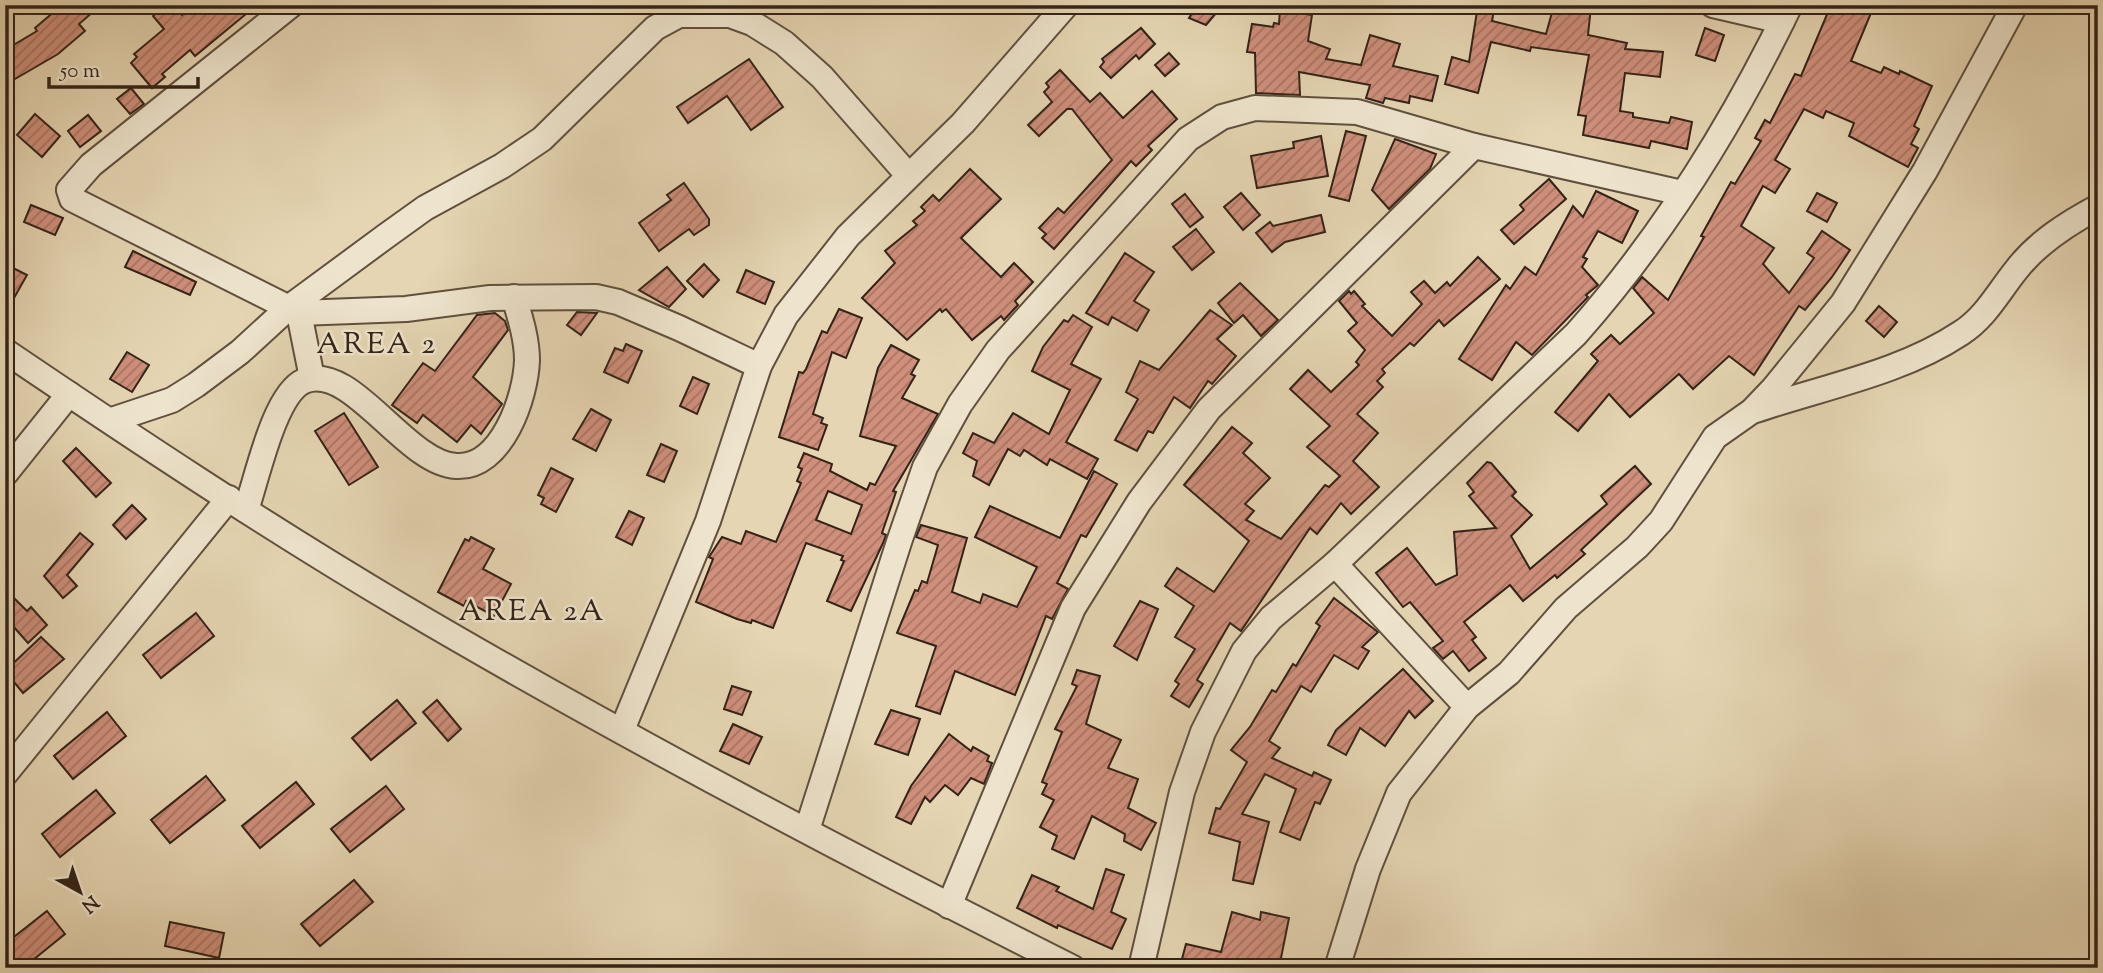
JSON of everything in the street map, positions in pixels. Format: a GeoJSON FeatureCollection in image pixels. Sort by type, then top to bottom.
{"type":"FeatureCollection","features":[{"type":"Feature","properties":{"kind":"street"},"geometry":{"type":"LineString","coordinates":[[291,5],[91,165],[69,190],[72,199],[83,207],[293,311],[394,310],[514,297],[560,295],[618,302],[760,366]]}},
{"type":"Feature","properties":{"kind":"street"},"geometry":{"type":"LineString","coordinates":[[622,730],[708,521],[760,366],[786,316],[848,236],[963,123],[1066,5]]}},
{"type":"Feature","properties":{"kind":"street"},"geometry":{"type":"LineString","coordinates":[[1142,968],[1182,792],[1203,732],[1244,650],[1271,618],[1335,564],[1576,334],[1612,294],[1682,193],[1786,13],[1713,5]]}},
{"type":"Feature","properties":{"kind":"street"},"geometry":{"type":"LineString","coordinates":[[1337,968],[1368,869],[1394,803],[1467,707],[1509,673],[1566,608],[1637,547],[1680,495],[1715,437],[1752,411],[1802,355],[1850,292],[1925,171],[2015,5]]}},
{"type":"Feature","properties":{"kind":"street"},"geometry":{"type":"LineString","coordinates":[[112,420],[144,412],[180,395],[240,352],[425,208],[502,166],[542,139],[654,28],[679,15],[730,15],[752,23],[784,43],[822,77],[908,175]]}},
{"type":"Feature","properties":{"kind":"street"},"geometry":{"type":"LineString","coordinates":[[807,830],[898,542],[925,467],[960,404],[998,350],[1188,139],[1222,117],[1255,108],[1357,112],[1474,146],[1682,193]]}},
{"type":"Feature","properties":{"kind":"street"},"geometry":{"type":"LineString","coordinates":[[949,906],[1073,608],[1139,502],[1209,410],[1474,146]]}},
{"type":"Feature","properties":{"kind":"street"},"geometry":{"type":"LineString","coordinates":[[1752,411],[1874,373],[1931,350],[1962,333],[1983,314],[2031,253],[2098,207]]}},
{"type":"Feature","properties":{"kind":"street"},"geometry":{"type":"LineString","coordinates":[[5,774],[238,504],[279,410],[289,393],[301,382],[312,378],[337,382],[413,444],[439,461],[457,466],[473,463],[488,455],[507,432],[526,373],[524,334],[514,297]]}},
{"type":"Feature","properties":{"kind":"street"},"geometry":{"type":"LineString","coordinates":[[293,311],[312,378]]}},
{"type":"Feature","properties":{"kind":"street"},"geometry":{"type":"LineString","coordinates":[[5,351],[238,504],[404,607],[807,830],[1073,968]]}},
{"type":"Feature","properties":{"kind":"street"},"geometry":{"type":"LineString","coordinates":[[5,474],[69,394]]}},
{"type":"Feature","properties":{"kind":"street"},"geometry":{"type":"LineString","coordinates":[[1335,564],[1467,707]]}},
{"type":"Feature","properties":{"kind":"building"},"geometry":{"type":"Polygon","coordinates":[[[62,5],[101,5],[79,24],[85,31],[58,54],[15,79],[5,62],[5,50],[37,31],[35,28],[62,5]]]}},
{"type":"Feature","properties":{"kind":"building"},"geometry":{"type":"Polygon","coordinates":[[[165,5],[174,5],[182,15],[193,5],[257,5],[195,56],[190,50],[162,74],[165,77],[152,88],[131,63],[137,57],[134,54],[164,29],[153,16],[165,5]]]}},
{"type":"Feature","properties":{"kind":"building"},"geometry":{"type":"Polygon","coordinates":[[[1197,5],[1223,5],[1206,25],[1189,18],[1197,5]]]}},
{"type":"Feature","properties":{"kind":"building"},"geometry":{"type":"Polygon","coordinates":[[[1478,5],[1495,5],[1492,21],[1546,34],[1554,5],[1591,7],[1588,35],[1627,43],[1625,49],[1663,52],[1660,77],[1625,73],[1620,111],[1633,113],[1633,117],[1669,123],[1671,117],[1692,122],[1687,149],[1651,141],[1649,148],[1583,135],[1586,116],[1578,115],[1589,55],[1531,47],[1530,51],[1491,42],[1478,93],[1445,84],[1452,57],[1469,62],[1478,5]]]}},
{"type":"Feature","properties":{"kind":"building"},"geometry":{"type":"Polygon","coordinates":[[[1831,5],[1852,5],[1871,13],[1851,61],[1881,73],[1884,67],[1899,74],[1900,71],[1932,86],[1914,126],[1919,129],[1911,144],[1918,148],[1908,167],[1849,136],[1854,123],[1826,111],[1823,118],[1804,109],[1775,160],[1790,169],[1775,193],[1763,186],[1741,226],[1774,248],[1763,264],[1789,293],[1814,258],[1807,253],[1822,231],[1850,250],[1832,277],[1805,310],[1799,306],[1754,375],[1729,356],[1693,389],[1679,374],[1630,417],[1609,394],[1578,431],[1555,412],[1598,361],[1591,354],[1611,335],[1620,344],[1654,313],[1633,288],[1642,277],[1668,300],[1731,182],[1735,184],[1761,141],[1755,138],[1765,120],[1770,123],[1795,74],[1801,76],[1831,5]]]}},
{"type":"Feature","properties":{"kind":"building"},"geometry":{"type":"Polygon","coordinates":[[[1280,10],[1312,15],[1308,41],[1330,49],[1326,59],[1361,65],[1370,35],[1400,44],[1393,66],[1438,76],[1432,101],[1410,96],[1409,103],[1385,98],[1383,103],[1366,98],[1370,85],[1299,72],[1300,95],[1256,93],[1255,53],[1247,52],[1252,24],[1273,27],[1274,23],[1279,24],[1280,10]]]}},
{"type":"Feature","properties":{"kind":"building"},"geometry":{"type":"Polygon","coordinates":[[[1141,28],[1155,44],[1139,59],[1136,55],[1111,78],[1100,67],[1104,62],[1102,59],[1141,28]]]}},
{"type":"Feature","properties":{"kind":"building"},"geometry":{"type":"Polygon","coordinates":[[[1705,28],[1724,35],[1715,61],[1696,55],[1705,28]]]}},
{"type":"Feature","properties":{"kind":"building"},"geometry":{"type":"Polygon","coordinates":[[[1169,53],[1179,64],[1165,76],[1155,65],[1169,53]]]}},
{"type":"Feature","properties":{"kind":"building"},"geometry":{"type":"Polygon","coordinates":[[[749,59],[783,107],[751,130],[727,96],[688,123],[677,107],[749,59]]]}},
{"type":"Feature","properties":{"kind":"building"},"geometry":{"type":"Polygon","coordinates":[[[1060,70],[1090,102],[1100,93],[1123,118],[1152,91],[1177,119],[1148,146],[1152,150],[1136,166],[1131,161],[1054,249],[1042,238],[1046,234],[1039,228],[1058,208],[1064,213],[1112,160],[1072,109],[1067,109],[1039,136],[1028,125],[1052,102],[1044,92],[1049,87],[1046,83],[1060,70]]]}},
{"type":"Feature","properties":{"kind":"building"},"geometry":{"type":"Polygon","coordinates":[[[131,88],[144,104],[130,114],[117,99],[131,88]]]}},
{"type":"Feature","properties":{"kind":"building"},"geometry":{"type":"Polygon","coordinates":[[[35,114],[60,136],[42,157],[17,135],[35,114]]]}},
{"type":"Feature","properties":{"kind":"building"},"geometry":{"type":"Polygon","coordinates":[[[88,115],[101,131],[80,147],[68,131],[88,115]]]}},
{"type":"Feature","properties":{"kind":"building"},"geometry":{"type":"Polygon","coordinates":[[[1346,131],[1366,136],[1349,201],[1329,196],[1346,131]]]}},
{"type":"Feature","properties":{"kind":"building"},"geometry":{"type":"Polygon","coordinates":[[[1321,136],[1328,176],[1257,188],[1251,156],[1294,148],[1293,142],[1321,136]]]}},
{"type":"Feature","properties":{"kind":"building"},"geometry":{"type":"Polygon","coordinates":[[[1395,139],[1436,154],[1430,169],[1389,209],[1372,190],[1395,139]]]}},
{"type":"Feature","properties":{"kind":"building"},"geometry":{"type":"Polygon","coordinates":[[[970,169],[1001,199],[961,238],[1001,277],[1014,263],[1033,282],[1015,301],[1018,305],[1004,320],[1001,316],[972,340],[946,309],[942,312],[940,309],[907,340],[862,298],[895,263],[885,251],[917,225],[913,221],[925,211],[921,207],[933,195],[939,201],[970,169]]]}},
{"type":"Feature","properties":{"kind":"building"},"geometry":{"type":"Polygon","coordinates":[[[1549,179],[1566,199],[1514,244],[1501,230],[1524,210],[1520,205],[1549,179]]]}},
{"type":"Feature","properties":{"kind":"building"},"geometry":{"type":"Polygon","coordinates":[[[684,183],[709,219],[709,225],[694,235],[689,229],[659,251],[639,223],[671,200],[667,195],[684,183]]]}},
{"type":"Feature","properties":{"kind":"building"},"geometry":{"type":"Polygon","coordinates":[[[1596,191],[1638,211],[1622,243],[1598,231],[1583,257],[1587,259],[1582,267],[1598,285],[1532,355],[1516,342],[1492,380],[1459,359],[1506,285],[1510,289],[1525,267],[1536,275],[1573,206],[1583,217],[1596,191]]]}},
{"type":"Feature","properties":{"kind":"building"},"geometry":{"type":"Polygon","coordinates":[[[1241,193],[1260,215],[1243,230],[1224,207],[1241,193]]]}},
{"type":"Feature","properties":{"kind":"building"},"geometry":{"type":"Polygon","coordinates":[[[1817,193],[1837,203],[1827,222],[1807,211],[1817,193]]]}},
{"type":"Feature","properties":{"kind":"building"},"geometry":{"type":"Polygon","coordinates":[[[1185,194],[1203,217],[1190,227],[1172,204],[1185,194]]]}},
{"type":"Feature","properties":{"kind":"building"},"geometry":{"type":"Polygon","coordinates":[[[31,205],[63,218],[55,235],[24,222],[31,205]]]}},
{"type":"Feature","properties":{"kind":"building"},"geometry":{"type":"Polygon","coordinates":[[[1321,215],[1325,232],[1285,242],[1272,252],[1256,233],[1270,222],[1273,226],[1321,215]]]}},
{"type":"Feature","properties":{"kind":"building"},"geometry":{"type":"Polygon","coordinates":[[[1196,229],[1214,252],[1192,270],[1173,247],[1196,229]]]}},
{"type":"Feature","properties":{"kind":"building"},"geometry":{"type":"Polygon","coordinates":[[[133,251],[196,282],[190,295],[125,267],[133,251]]]}},
{"type":"Feature","properties":{"kind":"building"},"geometry":{"type":"Polygon","coordinates":[[[1125,253],[1154,272],[1134,301],[1149,310],[1137,331],[1112,317],[1108,325],[1086,313],[1125,253]]]}},
{"type":"Feature","properties":{"kind":"building"},"geometry":{"type":"Polygon","coordinates":[[[1478,257],[1500,279],[1444,326],[1439,320],[1414,346],[1410,343],[1382,369],[1385,373],[1377,381],[1383,387],[1357,414],[1378,433],[1353,461],[1379,487],[1351,514],[1341,503],[1317,534],[1310,528],[1241,631],[1230,623],[1197,680],[1203,684],[1189,707],[1171,696],[1179,684],[1175,681],[1195,649],[1175,637],[1194,606],[1165,586],[1177,568],[1214,592],[1249,541],[1184,485],[1232,427],[1252,443],[1243,453],[1270,478],[1245,504],[1254,511],[1246,520],[1281,539],[1325,485],[1329,487],[1340,476],[1307,447],[1330,426],[1290,389],[1308,370],[1331,392],[1359,365],[1356,362],[1365,350],[1348,331],[1357,323],[1339,301],[1349,291],[1351,294],[1354,291],[1365,304],[1362,306],[1392,336],[1422,304],[1411,292],[1424,281],[1435,293],[1447,282],[1450,286],[1478,257]]]}},
{"type":"Feature","properties":{"kind":"building"},"geometry":{"type":"Polygon","coordinates":[[[5,264],[27,275],[5,314],[5,264]]]}},
{"type":"Feature","properties":{"kind":"building"},"geometry":{"type":"Polygon","coordinates":[[[704,264],[719,280],[703,297],[687,281],[704,264]]]}},
{"type":"Feature","properties":{"kind":"building"},"geometry":{"type":"Polygon","coordinates":[[[667,267],[686,289],[669,307],[639,290],[667,267]]]}},
{"type":"Feature","properties":{"kind":"building"},"geometry":{"type":"Polygon","coordinates":[[[746,270],[774,282],[765,304],[737,292],[746,270]]]}},
{"type":"Feature","properties":{"kind":"building"},"geometry":{"type":"Polygon","coordinates":[[[1240,283],[1278,320],[1261,336],[1243,315],[1234,323],[1218,303],[1240,283]]]}},
{"type":"Feature","properties":{"kind":"building"},"geometry":{"type":"Polygon","coordinates":[[[1879,306],[1897,322],[1884,337],[1866,321],[1879,306]]]}},
{"type":"Feature","properties":{"kind":"building"},"geometry":{"type":"Polygon","coordinates":[[[839,309],[862,318],[846,358],[832,352],[813,414],[823,418],[821,423],[827,425],[818,450],[779,437],[799,372],[803,373],[806,369],[822,331],[827,333],[839,309]]]}},
{"type":"Feature","properties":{"kind":"building"},"geometry":{"type":"Polygon","coordinates":[[[1210,310],[1232,325],[1217,339],[1236,356],[1212,384],[1208,381],[1190,408],[1174,397],[1153,433],[1148,431],[1137,451],[1115,440],[1138,399],[1126,392],[1140,361],[1159,370],[1210,310]]]}},
{"type":"Feature","properties":{"kind":"building"},"geometry":{"type":"Polygon","coordinates":[[[577,312],[597,313],[581,335],[567,325],[577,312]]]}},
{"type":"Feature","properties":{"kind":"building"},"geometry":{"type":"Polygon","coordinates":[[[495,313],[505,321],[508,330],[473,377],[502,404],[481,434],[471,425],[457,442],[423,415],[417,423],[392,405],[423,363],[435,371],[477,315],[495,313]]]}},
{"type":"Feature","properties":{"kind":"building"},"geometry":{"type":"Polygon","coordinates":[[[1073,315],[1092,327],[1071,364],[1101,379],[1066,442],[1098,459],[1087,479],[1050,459],[1047,465],[1024,450],[1020,456],[1008,449],[989,485],[973,476],[977,461],[963,453],[973,433],[994,443],[1013,413],[1049,434],[1070,390],[1032,371],[1043,347],[1064,320],[1068,322],[1073,315]]]}},
{"type":"Feature","properties":{"kind":"building"},"geometry":{"type":"Polygon","coordinates":[[[626,344],[642,351],[628,383],[604,372],[615,348],[623,351],[626,344]]]}},
{"type":"Feature","properties":{"kind":"building"},"geometry":{"type":"Polygon","coordinates":[[[891,345],[919,360],[911,374],[915,376],[902,398],[938,414],[893,491],[896,492],[882,533],[886,535],[851,611],[827,601],[844,561],[841,560],[843,556],[806,543],[773,628],[752,620],[751,623],[737,619],[696,602],[713,559],[709,557],[722,537],[741,544],[746,531],[776,542],[801,483],[797,481],[802,469],[798,467],[804,453],[832,464],[830,471],[867,490],[870,483],[875,485],[896,446],[860,436],[878,368],[891,345]],[[828,491],[816,520],[851,534],[862,505],[828,491]]]}},
{"type":"Feature","properties":{"kind":"building"},"geometry":{"type":"Polygon","coordinates":[[[127,352],[149,365],[132,392],[110,379],[127,352]]]}},
{"type":"Feature","properties":{"kind":"building"},"geometry":{"type":"Polygon","coordinates":[[[693,377],[709,384],[697,414],[680,406],[693,377]]]}},
{"type":"Feature","properties":{"kind":"building"},"geometry":{"type":"Polygon","coordinates":[[[591,409],[611,420],[596,451],[573,439],[591,409]]]}},
{"type":"Feature","properties":{"kind":"building"},"geometry":{"type":"Polygon","coordinates":[[[344,413],[378,467],[349,485],[315,431],[344,413]]]}},
{"type":"Feature","properties":{"kind":"building"},"geometry":{"type":"Polygon","coordinates":[[[661,444],[677,451],[664,482],[647,475],[661,444]]]}},
{"type":"Feature","properties":{"kind":"building"},"geometry":{"type":"Polygon","coordinates":[[[76,448],[111,483],[96,497],[63,461],[76,448]]]}},
{"type":"Feature","properties":{"kind":"building"},"geometry":{"type":"Polygon","coordinates":[[[1487,462],[1491,463],[1516,492],[1512,496],[1532,515],[1511,536],[1530,569],[1607,504],[1601,496],[1635,466],[1651,484],[1581,550],[1585,554],[1557,578],[1555,575],[1523,601],[1510,585],[1464,622],[1476,637],[1472,640],[1486,658],[1469,671],[1453,651],[1443,659],[1433,648],[1443,641],[1410,602],[1403,607],[1376,573],[1407,548],[1436,585],[1457,575],[1454,532],[1496,528],[1469,496],[1474,492],[1467,483],[1487,462]]]}},
{"type":"Feature","properties":{"kind":"building"},"geometry":{"type":"Polygon","coordinates":[[[551,468],[573,479],[556,512],[541,504],[544,498],[538,495],[551,468]]]}},
{"type":"Feature","properties":{"kind":"building"},"geometry":{"type":"Polygon","coordinates":[[[1094,471],[1117,484],[1086,537],[1081,535],[1057,583],[1068,589],[1052,619],[1046,616],[1015,695],[955,671],[940,714],[916,706],[936,646],[897,633],[915,590],[918,591],[922,581],[927,583],[938,545],[916,537],[921,525],[967,538],[952,592],[980,603],[983,594],[1017,607],[1037,567],[975,537],[990,506],[1060,538],[1094,471]]]}},
{"type":"Feature","properties":{"kind":"building"},"geometry":{"type":"Polygon","coordinates":[[[132,505],[146,519],[126,539],[113,525],[132,505]]]}},
{"type":"Feature","properties":{"kind":"building"},"geometry":{"type":"Polygon","coordinates":[[[629,511],[644,518],[632,545],[616,537],[629,511]]]}},
{"type":"Feature","properties":{"kind":"building"},"geometry":{"type":"Polygon","coordinates":[[[80,533],[93,544],[67,575],[77,586],[63,598],[44,576],[80,533]]]}},
{"type":"Feature","properties":{"kind":"building"},"geometry":{"type":"Polygon","coordinates":[[[471,537],[494,549],[483,569],[511,584],[494,616],[466,601],[464,606],[438,592],[465,539],[469,541],[471,537]]]}},
{"type":"Feature","properties":{"kind":"building"},"geometry":{"type":"Polygon","coordinates":[[[5,589],[27,611],[31,607],[47,625],[28,643],[5,617],[5,589]]]}},
{"type":"Feature","properties":{"kind":"building"},"geometry":{"type":"Polygon","coordinates":[[[1334,598],[1378,632],[1362,647],[1369,651],[1358,669],[1334,655],[1311,692],[1301,686],[1269,741],[1280,748],[1272,758],[1312,776],[1314,772],[1331,780],[1320,804],[1315,802],[1300,840],[1280,832],[1296,789],[1265,774],[1242,814],[1269,822],[1253,884],[1233,880],[1240,842],[1209,833],[1216,808],[1220,809],[1247,762],[1231,750],[1250,727],[1272,690],[1276,692],[1293,664],[1296,666],[1320,626],[1316,623],[1334,598]]]}},
{"type":"Feature","properties":{"kind":"building"},"geometry":{"type":"Polygon","coordinates":[[[1140,601],[1158,609],[1137,660],[1114,646],[1140,601]]]}},
{"type":"Feature","properties":{"kind":"building"},"geometry":{"type":"Polygon","coordinates":[[[196,613],[214,636],[161,678],[143,655],[196,613]]]}},
{"type":"Feature","properties":{"kind":"building"},"geometry":{"type":"Polygon","coordinates":[[[41,637],[64,659],[23,693],[5,671],[41,637]]]}},
{"type":"Feature","properties":{"kind":"building"},"geometry":{"type":"Polygon","coordinates":[[[1403,669],[1433,701],[1415,718],[1409,711],[1385,746],[1360,728],[1346,755],[1328,745],[1336,730],[1403,669]]]}},
{"type":"Feature","properties":{"kind":"building"},"geometry":{"type":"Polygon","coordinates":[[[1077,670],[1100,676],[1086,724],[1121,740],[1108,768],[1138,779],[1128,808],[1156,823],[1141,850],[1124,841],[1125,834],[1092,816],[1074,859],[1052,849],[1057,836],[1040,827],[1054,800],[1042,794],[1047,784],[1042,782],[1062,732],[1055,729],[1077,686],[1072,684],[1077,670]]]}},
{"type":"Feature","properties":{"kind":"building"},"geometry":{"type":"Polygon","coordinates":[[[732,686],[751,692],[742,715],[724,709],[732,686]]]}},
{"type":"Feature","properties":{"kind":"building"},"geometry":{"type":"Polygon","coordinates":[[[397,700],[416,723],[371,760],[352,738],[397,700]]]}},
{"type":"Feature","properties":{"kind":"building"},"geometry":{"type":"Polygon","coordinates":[[[437,700],[461,729],[448,741],[423,712],[437,700]]]}},
{"type":"Feature","properties":{"kind":"building"},"geometry":{"type":"Polygon","coordinates":[[[891,710],[920,719],[908,755],[875,744],[891,710]]]}},
{"type":"Feature","properties":{"kind":"building"},"geometry":{"type":"Polygon","coordinates":[[[107,712],[126,736],[73,779],[54,756],[107,712]]]}},
{"type":"Feature","properties":{"kind":"building"},"geometry":{"type":"Polygon","coordinates":[[[733,724],[762,737],[749,764],[720,751],[733,724]]]}},
{"type":"Feature","properties":{"kind":"building"},"geometry":{"type":"Polygon","coordinates":[[[949,734],[971,751],[973,747],[989,756],[987,761],[992,763],[984,784],[971,778],[958,795],[945,785],[930,802],[925,797],[911,824],[896,817],[911,786],[949,734]]]}},
{"type":"Feature","properties":{"kind":"building"},"geometry":{"type":"Polygon","coordinates":[[[206,776],[225,800],[170,843],[151,820],[206,776]]]}},
{"type":"Feature","properties":{"kind":"building"},"geometry":{"type":"Polygon","coordinates":[[[296,782],[314,804],[260,848],[242,826],[296,782]]]}},
{"type":"Feature","properties":{"kind":"building"},"geometry":{"type":"Polygon","coordinates":[[[386,786],[404,809],[350,852],[331,829],[386,786]]]}},
{"type":"Feature","properties":{"kind":"building"},"geometry":{"type":"Polygon","coordinates":[[[96,790],[115,813],[60,857],[42,834],[96,790]]]}},
{"type":"Feature","properties":{"kind":"building"},"geometry":{"type":"Polygon","coordinates":[[[1106,869],[1124,875],[1111,912],[1126,919],[1112,949],[1058,925],[1057,928],[1017,908],[1032,875],[1059,887],[1056,891],[1093,909],[1106,869]]]}},
{"type":"Feature","properties":{"kind":"building"},"geometry":{"type":"Polygon","coordinates":[[[354,880],[373,902],[320,946],[301,924],[354,880]]]}},
{"type":"Feature","properties":{"kind":"building"},"geometry":{"type":"Polygon","coordinates":[[[47,911],[65,934],[23,968],[5,968],[5,944],[47,911]]]}},
{"type":"Feature","properties":{"kind":"building"},"geometry":{"type":"Polygon","coordinates":[[[1232,912],[1260,920],[1261,912],[1289,918],[1279,968],[1184,968],[1187,960],[1182,959],[1186,944],[1221,952],[1232,912]]]}},
{"type":"Feature","properties":{"kind":"building"},"geometry":{"type":"Polygon","coordinates":[[[170,922],[224,933],[219,958],[165,946],[170,922]]]}},
{"type":"Feature","properties":{"kind":"district","name":"AREA 2"},"geometry":{"type":"Point","coordinates":[377,343]}},
{"type":"Feature","properties":{"kind":"district","name":"AREA 2A"},"geometry":{"type":"Point","coordinates":[532,610]}}]}
